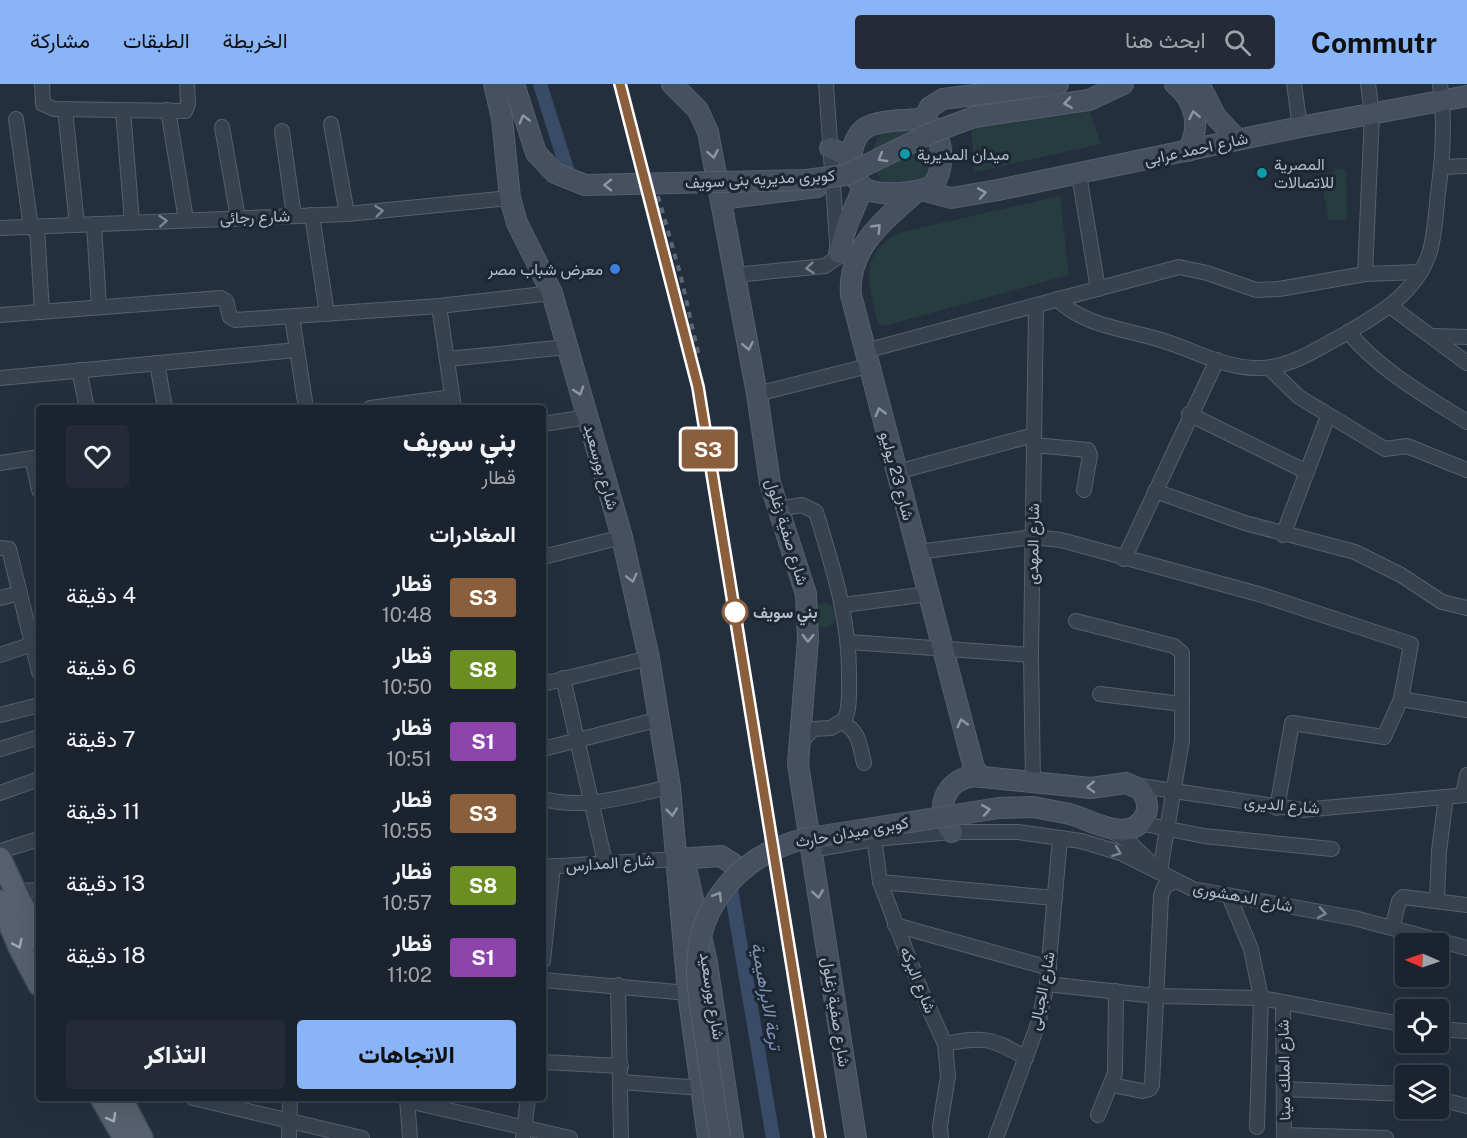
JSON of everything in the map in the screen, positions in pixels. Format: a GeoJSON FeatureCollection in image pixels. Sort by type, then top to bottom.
{"type":"FeatureCollection","features":[{"type":"Feature","properties":{"kind":"main road","name":"شارع بورسعيد"},"geometry":{"type":"LineString","coordinates":[[494,84],[502,118],[510,198],[517,223],[552,293],[622,537],[649,658],[686,870],[700,926],[734,1138]]}},
{"type":"Feature","properties":{"kind":"main road","name":"كوبرى مديريه بنى سويف"},"geometry":{"type":"LineString","coordinates":[[514,84],[537,153],[555,173],[585,185],[806,180],[846,175],[910,142],[974,117],[1089,100],[1123,84]]}},
{"type":"Feature","properties":{"kind":"main road","name":"شارع صفية زغلول"},"geometry":{"type":"LineString","coordinates":[[672,84],[691,93],[708,132],[757,394],[770,483],[806,594],[808,639],[797,749],[856,1138]]}},
{"type":"Feature","properties":{"kind":"main road"},"geometry":{"type":"LineString","coordinates":[[923,120],[930,106],[943,91],[1058,84]]}},
{"type":"Feature","properties":{"kind":"main road"},"geometry":{"type":"LineString","coordinates":[[1175,84],[1191,102],[1196,118],[1195,135],[1188,151]]}},
{"type":"Feature","properties":{"kind":"main road"},"geometry":{"type":"LineString","coordinates":[[1199,84],[1216,117],[1238,140]]}},
{"type":"Feature","properties":{"kind":"main road"},"geometry":{"type":"LineString","coordinates":[[943,91],[951,198]]}},
{"type":"Feature","properties":{"kind":"main road","name":"شارع احمد عرابى"},"geometry":{"type":"LineString","coordinates":[[920,192],[951,198],[1079,175],[1300,127],[1372,114],[1441,92],[1467,96]]}},
{"type":"Feature","properties":{"kind":"main road"},"geometry":{"type":"LineString","coordinates":[[830,148],[857,174],[870,191],[920,192],[933,185],[940,172],[937,132],[923,120],[869,126],[858,136],[857,174],[839,253]]}},
{"type":"Feature","properties":{"kind":"main road"},"geometry":{"type":"LineString","coordinates":[[720,192],[833,179],[857,174]]}},
{"type":"Feature","properties":{"kind":"main road","name":"شارع 23 يوليو"},"geometry":{"type":"LineString","coordinates":[[920,192],[874,230],[855,264],[850,281],[851,295],[974,768],[981,777]]}},
{"type":"Feature","properties":{"kind":"main road","name":"شارع الديرى"},"geometry":{"type":"LineString","coordinates":[[942,810],[944,797],[953,784],[966,777],[1091,788],[1126,783],[1134,785]]}},
{"type":"Feature","properties":{"kind":"main road"},"geometry":{"type":"LineString","coordinates":[[1109,829],[1130,828],[1146,816],[1148,806],[1146,797],[1134,785]]}},
{"type":"Feature","properties":{"kind":"main road","name":"كوبرى ميدان حارث"},"geometry":{"type":"LineString","coordinates":[[720,1138],[697,970],[700,941],[708,914],[715,900],[735,875],[766,852],[803,839],[999,808],[1033,807],[1070,814],[1109,829]]}},
{"type":"Feature","properties":{"kind":"main road"},"geometry":{"type":"LineString","coordinates":[[942,810],[944,819],[952,832]]}},
{"type":"Feature","properties":{"kind":"main road"},"geometry":{"type":"LineString","coordinates":[[685,858],[721,856],[741,870]]}},
{"type":"Feature","properties":{"kind":"main road"},"geometry":{"type":"LineString","coordinates":[[0,858],[4,901],[19,947],[36,979]]}},
{"type":"Feature","properties":{"kind":"main road","name":"شارع بورسعيد"},"geometry":{"type":"LineString","coordinates":[[685,858],[688,993],[708,1138]]}},
{"type":"Feature","properties":{"kind":"main road"},"geometry":{"type":"LineString","coordinates":[[4,901],[36,938]]}},
{"type":"Feature","properties":{"kind":"main road"},"geometry":{"type":"LineString","coordinates":[[103,1101],[124,1138]]}},
{"type":"Feature","properties":{"kind":"main road"},"geometry":{"type":"LineString","coordinates":[[123,1101],[142,1138]]}},
{"type":"Feature","properties":{"kind":"street"},"geometry":{"type":"LineString","coordinates":[[42,84],[43,104],[47,108],[123,110],[187,110],[187,84]]}},
{"type":"Feature","properties":{"kind":"street"},"geometry":{"type":"LineString","coordinates":[[735,275],[825,266],[834,261],[839,253],[826,84]]}},
{"type":"Feature","properties":{"kind":"street"},"geometry":{"type":"LineString","coordinates":[[1294,84],[1300,127]]}},
{"type":"Feature","properties":{"kind":"street"},"geometry":{"type":"LineString","coordinates":[[1365,274],[1372,114],[1368,84]]}},
{"type":"Feature","properties":{"kind":"street"},"geometry":{"type":"LineString","coordinates":[[1057,299],[1075,315],[1160,339],[1217,360],[1254,369],[1269,368],[1299,359],[1379,315],[1390,306],[1419,272],[1430,250],[1441,167],[1441,92]]}},
{"type":"Feature","properties":{"kind":"street"},"geometry":{"type":"LineString","coordinates":[[65,109],[78,225]]}},
{"type":"Feature","properties":{"kind":"street"},"geometry":{"type":"LineString","coordinates":[[123,110],[132,222]]}},
{"type":"Feature","properties":{"kind":"street"},"geometry":{"type":"LineString","coordinates":[[168,110],[186,220]]}},
{"type":"Feature","properties":{"kind":"street"},"geometry":{"type":"LineString","coordinates":[[16,119],[34,227],[42,312]]}},
{"type":"Feature","properties":{"kind":"street"},"geometry":{"type":"LineString","coordinates":[[331,124],[347,214]]}},
{"type":"Feature","properties":{"kind":"street"},"geometry":{"type":"LineString","coordinates":[[222,127],[238,218]]}},
{"type":"Feature","properties":{"kind":"street"},"geometry":{"type":"LineString","coordinates":[[282,131],[294,216]]}},
{"type":"Feature","properties":{"kind":"street"},"geometry":{"type":"LineString","coordinates":[[1441,167],[1467,166]]}},
{"type":"Feature","properties":{"kind":"street"},"geometry":{"type":"LineString","coordinates":[[1079,175],[1098,289]]}},
{"type":"Feature","properties":{"kind":"street","name":"شارع رجائى"},"geometry":{"type":"LineString","coordinates":[[0,228],[347,214],[510,198]]}},
{"type":"Feature","properties":{"kind":"street"},"geometry":{"type":"LineString","coordinates":[[312,215],[327,314]]}},
{"type":"Feature","properties":{"kind":"street"},"geometry":{"type":"LineString","coordinates":[[94,224],[99,308]]}},
{"type":"Feature","properties":{"kind":"street"},"geometry":{"type":"LineString","coordinates":[[757,394],[1057,299],[1179,267],[1206,273],[1256,290],[1279,289],[1365,274],[1419,272]]}},
{"type":"Feature","properties":{"kind":"street"},"geometry":{"type":"LineString","coordinates":[[0,315],[223,298],[232,320],[439,306],[552,293]]}},
{"type":"Feature","properties":{"kind":"street"},"geometry":{"type":"LineString","coordinates":[[412,405],[453,402],[439,306]]}},
{"type":"Feature","properties":{"kind":"street"},"geometry":{"type":"LineString","coordinates":[[1390,306],[1431,335],[1467,365]]}},
{"type":"Feature","properties":{"kind":"street","name":"شارع المهدى"},"geometry":{"type":"LineString","coordinates":[[1033,782],[1031,655],[1036,307]]}},
{"type":"Feature","properties":{"kind":"street"},"geometry":{"type":"LineString","coordinates":[[292,317],[306,405]]}},
{"type":"Feature","properties":{"kind":"street"},"geometry":{"type":"LineString","coordinates":[[1348,332],[1366,354],[1383,368],[1467,422]]}},
{"type":"Feature","properties":{"kind":"street"},"geometry":{"type":"LineString","coordinates":[[1431,335],[1467,337]]}},
{"type":"Feature","properties":{"kind":"street"},"geometry":{"type":"LineString","coordinates":[[447,359],[567,347]]}},
{"type":"Feature","properties":{"kind":"street"},"geometry":{"type":"LineString","coordinates":[[0,378],[79,369],[297,351]]}},
{"type":"Feature","properties":{"kind":"street"},"geometry":{"type":"LineString","coordinates":[[1124,559],[1217,360]]}},
{"type":"Feature","properties":{"kind":"street"},"geometry":{"type":"LineString","coordinates":[[157,363],[164,405]]}},
{"type":"Feature","properties":{"kind":"street"},"geometry":{"type":"LineString","coordinates":[[1269,368],[1288,389],[1328,416],[1385,449],[1407,446],[1467,470]]}},
{"type":"Feature","properties":{"kind":"street"},"geometry":{"type":"LineString","coordinates":[[79,369],[86,405]]}},
{"type":"Feature","properties":{"kind":"street"},"geometry":{"type":"LineString","coordinates":[[1190,414],[1307,472]]}},
{"type":"Feature","properties":{"kind":"street"},"geometry":{"type":"LineString","coordinates":[[1283,535],[1328,416]]}},
{"type":"Feature","properties":{"kind":"street"},"geometry":{"type":"LineString","coordinates":[[546,424],[587,417]]}},
{"type":"Feature","properties":{"kind":"street"},"geometry":{"type":"LineString","coordinates":[[897,472],[1034,440],[1088,450],[1090,455],[1084,490]]}},
{"type":"Feature","properties":{"kind":"street"},"geometry":{"type":"LineString","coordinates":[[0,463],[36,457]]}},
{"type":"Feature","properties":{"kind":"street"},"geometry":{"type":"LineString","coordinates":[[1155,491],[1283,535],[1355,552],[1401,575],[1442,602],[1467,608]]}},
{"type":"Feature","properties":{"kind":"street"},"geometry":{"type":"LineString","coordinates":[[777,509],[802,505],[816,512],[843,605],[849,642],[847,715],[842,723],[831,728],[813,729],[802,737],[797,749]]}},
{"type":"Feature","properties":{"kind":"street"},"geometry":{"type":"LineString","coordinates":[[546,556],[622,537]]}},
{"type":"Feature","properties":{"kind":"street"},"geometry":{"type":"LineString","coordinates":[[918,552],[1033,537],[1061,540],[1262,595],[1410,643],[1412,648],[1401,699],[1383,737],[1292,723],[1277,808]]}},
{"type":"Feature","properties":{"kind":"street"},"geometry":{"type":"LineString","coordinates":[[0,548],[9,549],[36,658]]}},
{"type":"Feature","properties":{"kind":"street"},"geometry":{"type":"LineString","coordinates":[[0,598],[20,593]]}},
{"type":"Feature","properties":{"kind":"street"},"geometry":{"type":"LineString","coordinates":[[843,605],[928,594]]}},
{"type":"Feature","properties":{"kind":"street"},"geometry":{"type":"LineString","coordinates":[[1076,621],[1180,648],[1182,653],[1182,740],[1160,872]]}},
{"type":"Feature","properties":{"kind":"street"},"geometry":{"type":"LineString","coordinates":[[849,642],[1031,655]]}},
{"type":"Feature","properties":{"kind":"street"},"geometry":{"type":"LineString","coordinates":[[0,655],[33,644]]}},
{"type":"Feature","properties":{"kind":"street"},"geometry":{"type":"LineString","coordinates":[[546,683],[649,658]]}},
{"type":"Feature","properties":{"kind":"street"},"geometry":{"type":"LineString","coordinates":[[563,678],[605,862]]}},
{"type":"Feature","properties":{"kind":"street"},"geometry":{"type":"LineString","coordinates":[[1100,694],[1182,704]]}},
{"type":"Feature","properties":{"kind":"street"},"geometry":{"type":"LineString","coordinates":[[1401,699],[1467,710]]}},
{"type":"Feature","properties":{"kind":"street"},"geometry":{"type":"LineString","coordinates":[[0,716],[36,706]]}},
{"type":"Feature","properties":{"kind":"street"},"geometry":{"type":"LineString","coordinates":[[546,748],[660,719]]}},
{"type":"Feature","properties":{"kind":"street"},"geometry":{"type":"LineString","coordinates":[[842,723],[856,735],[864,763]]}},
{"type":"Feature","properties":{"kind":"street"},"geometry":{"type":"LineString","coordinates":[[0,749],[36,737]]}},
{"type":"Feature","properties":{"kind":"street"},"geometry":{"type":"LineString","coordinates":[[1465,795],[1467,775]]}},
{"type":"Feature","properties":{"kind":"street"},"geometry":{"type":"LineString","coordinates":[[0,793],[36,780]]}},
{"type":"Feature","properties":{"kind":"street","name":"شارع الديرى"},"geometry":{"type":"LineString","coordinates":[[1134,785],[1277,808],[1325,809],[1465,795]]}},
{"type":"Feature","properties":{"kind":"street"},"geometry":{"type":"LineString","coordinates":[[546,800],[572,805],[670,787]]}},
{"type":"Feature","properties":{"kind":"street"},"geometry":{"type":"LineString","coordinates":[[1437,901],[1439,851],[1446,797]]}},
{"type":"Feature","properties":{"kind":"street"},"geometry":{"type":"LineString","coordinates":[[810,842],[872,822],[942,810]]}},
{"type":"Feature","properties":{"kind":"street","name":"شارع البركه"},"geometry":{"type":"LineString","coordinates":[[872,822],[880,882],[895,925],[945,1044],[948,1076],[940,1126],[941,1138]]}},
{"type":"Feature","properties":{"kind":"street"},"geometry":{"type":"LineString","coordinates":[[1139,823],[1168,830],[1332,849]]}},
{"type":"Feature","properties":{"kind":"street","name":"كوبرى ميدان حارث"},"geometry":{"type":"LineString","coordinates":[[1109,829],[1128,841],[1160,872]]}},
{"type":"Feature","properties":{"kind":"street","name":"شارع الدهشورى"},"geometry":{"type":"LineString","coordinates":[[810,842],[952,832],[1018,832],[1060,838],[1101,846],[1193,889],[1392,928],[1467,948]]}},
{"type":"Feature","properties":{"kind":"street","name":"شارع الجبالى"},"geometry":{"type":"LineString","coordinates":[[996,1138],[1038,1024],[1047,984],[1060,838]]}},
{"type":"Feature","properties":{"kind":"street"},"geometry":{"type":"LineString","coordinates":[[0,851],[36,840]]}},
{"type":"Feature","properties":{"kind":"street","name":"شارع المدارس"},"geometry":{"type":"LineString","coordinates":[[548,866],[685,858]]}},
{"type":"Feature","properties":{"kind":"street"},"geometry":{"type":"LineString","coordinates":[[546,904],[548,866]]}},
{"type":"Feature","properties":{"kind":"street"},"geometry":{"type":"LineString","coordinates":[[1112,1085],[1142,1091],[1150,1089],[1161,896],[1164,887],[1175,881]]}},
{"type":"Feature","properties":{"kind":"street"},"geometry":{"type":"LineString","coordinates":[[880,882],[1055,898]]}},
{"type":"Feature","properties":{"kind":"street"},"geometry":{"type":"LineString","coordinates":[[4,901],[36,891]]}},
{"type":"Feature","properties":{"kind":"street"},"geometry":{"type":"LineString","coordinates":[[1229,896],[1251,949],[1261,998],[1257,1127]]}},
{"type":"Feature","properties":{"kind":"street"},"geometry":{"type":"LineString","coordinates":[[1392,928],[1399,901],[1403,897],[1467,905]]}},
{"type":"Feature","properties":{"kind":"street"},"geometry":{"type":"LineString","coordinates":[[895,925],[1049,968]]}},
{"type":"Feature","properties":{"kind":"street"},"geometry":{"type":"LineString","coordinates":[[546,980],[688,993]]}},
{"type":"Feature","properties":{"kind":"street"},"geometry":{"type":"LineString","coordinates":[[1047,984],[1155,996],[1261,998],[1395,1023]]}},
{"type":"Feature","properties":{"kind":"street"},"geometry":{"type":"LineString","coordinates":[[618,985],[621,1138]]}},
{"type":"Feature","properties":{"kind":"street"},"geometry":{"type":"LineString","coordinates":[[1098,1115],[1112,1085],[1116,1059],[1116,992]]}},
{"type":"Feature","properties":{"kind":"street","name":"شارع الملك مينا"},"geometry":{"type":"LineString","coordinates":[[1283,1003],[1284,1136]]}},
{"type":"Feature","properties":{"kind":"street"},"geometry":{"type":"LineString","coordinates":[[1449,1030],[1467,1032]]}},
{"type":"Feature","properties":{"kind":"street"},"geometry":{"type":"LineString","coordinates":[[945,1044],[979,1039],[997,1041],[1026,1058]]}},
{"type":"Feature","properties":{"kind":"street"},"geometry":{"type":"LineString","coordinates":[[546,1062],[621,1066]]}},
{"type":"Feature","properties":{"kind":"street"},"geometry":{"type":"LineString","coordinates":[[621,1082],[702,1088]]}},
{"type":"Feature","properties":{"kind":"street"},"geometry":{"type":"LineString","coordinates":[[1284,1089],[1395,1094]]}},
{"type":"Feature","properties":{"kind":"street"},"geometry":{"type":"LineString","coordinates":[[206,1101],[362,1138]]}},
{"type":"Feature","properties":{"kind":"street"},"geometry":{"type":"LineString","coordinates":[[289,1138],[292,1121],[290,1101]]}},
{"type":"Feature","properties":{"kind":"street"},"geometry":{"type":"LineString","coordinates":[[408,1101],[410,1138]]}},
{"type":"Feature","properties":{"kind":"street"},"geometry":{"type":"LineString","coordinates":[[412,1101],[524,1133],[570,1138]]}},
{"type":"Feature","properties":{"kind":"street"},"geometry":{"type":"LineString","coordinates":[[524,1133],[528,1101]]}},
{"type":"Feature","properties":{"kind":"street"},"geometry":{"type":"LineString","coordinates":[[1449,1102],[1467,1106]]}},
{"type":"Feature","properties":{"kind":"street"},"geometry":{"type":"LineString","coordinates":[[1284,1136],[1386,1138]]}},
{"type":"Feature","properties":{"kind":"green space"},"geometry":{"type":"Polygon","coordinates":[[[1090,112],[1101,144],[975,172],[971,128],[1090,112]]]}},
{"type":"Feature","properties":{"kind":"green space"},"geometry":{"type":"Polygon","coordinates":[[[897,126],[909,126],[925,135],[932,145],[934,157],[932,169],[925,179],[909,188],[897,188],[886,183],[877,174],[872,163],[872,151],[877,140],[886,131],[897,126]]]}},
{"type":"Feature","properties":{"kind":"green space"},"geometry":{"type":"Polygon","coordinates":[[[1334,168],[1346,170],[1347,220],[1329,220],[1320,175],[1334,172],[1334,168]]]}},
{"type":"Feature","properties":{"kind":"green space"},"geometry":{"type":"Polygon","coordinates":[[[1060,196],[1069,275],[884,326],[878,323],[869,272],[876,251],[885,242],[898,233],[1060,196]]]}},
{"type":"Feature","properties":{"kind":"green space"},"geometry":{"type":"Polygon","coordinates":[[[824,603],[832,607],[836,615],[832,623],[824,627],[816,623],[812,615],[816,607],[824,603]]]}},
{"type":"Feature","properties":{"kind":"waterway","name":"ترعة الابراهيمية"},"geometry":{"type":"LineString","coordinates":[[540,84],[567,169]]}},
{"type":"Feature","properties":{"kind":"waterway","name":"ترعة الابراهيمية"},"geometry":{"type":"LineString","coordinates":[[729,877],[773,1138]]}},
{"type":"Feature","properties":{"kind":"railway"},"geometry":{"type":"LineString","coordinates":[[620,84],[698,387],[820,1138]]}},
{"type":"Feature","properties":{"kind":"railway"},"geometry":{"type":"LineString","coordinates":[[658,196],[681,277],[699,357]]}},
{"type":"Feature","properties":{"kind":"train","name":"S3"},"geometry":{"type":"LineString","coordinates":[[620,84],[698,387],[820,1138]]}},
{"type":"Feature","properties":{"kind":"place","name":"ميدان المديرية"},"geometry":{"type":"Point","coordinates":[905,154]}},
{"type":"Feature","properties":{"kind":"place","name":"المصرية للاتصالات"},"geometry":{"type":"Point","coordinates":[1262,173]}},
{"type":"Feature","properties":{"kind":"place","name":"معرض شباب مصر"},"geometry":{"type":"Point","coordinates":[615,269]}},
{"type":"Feature","properties":{"kind":"place","name":"بني سويف"},"geometry":{"type":"Point","coordinates":[735,612]}}]}
